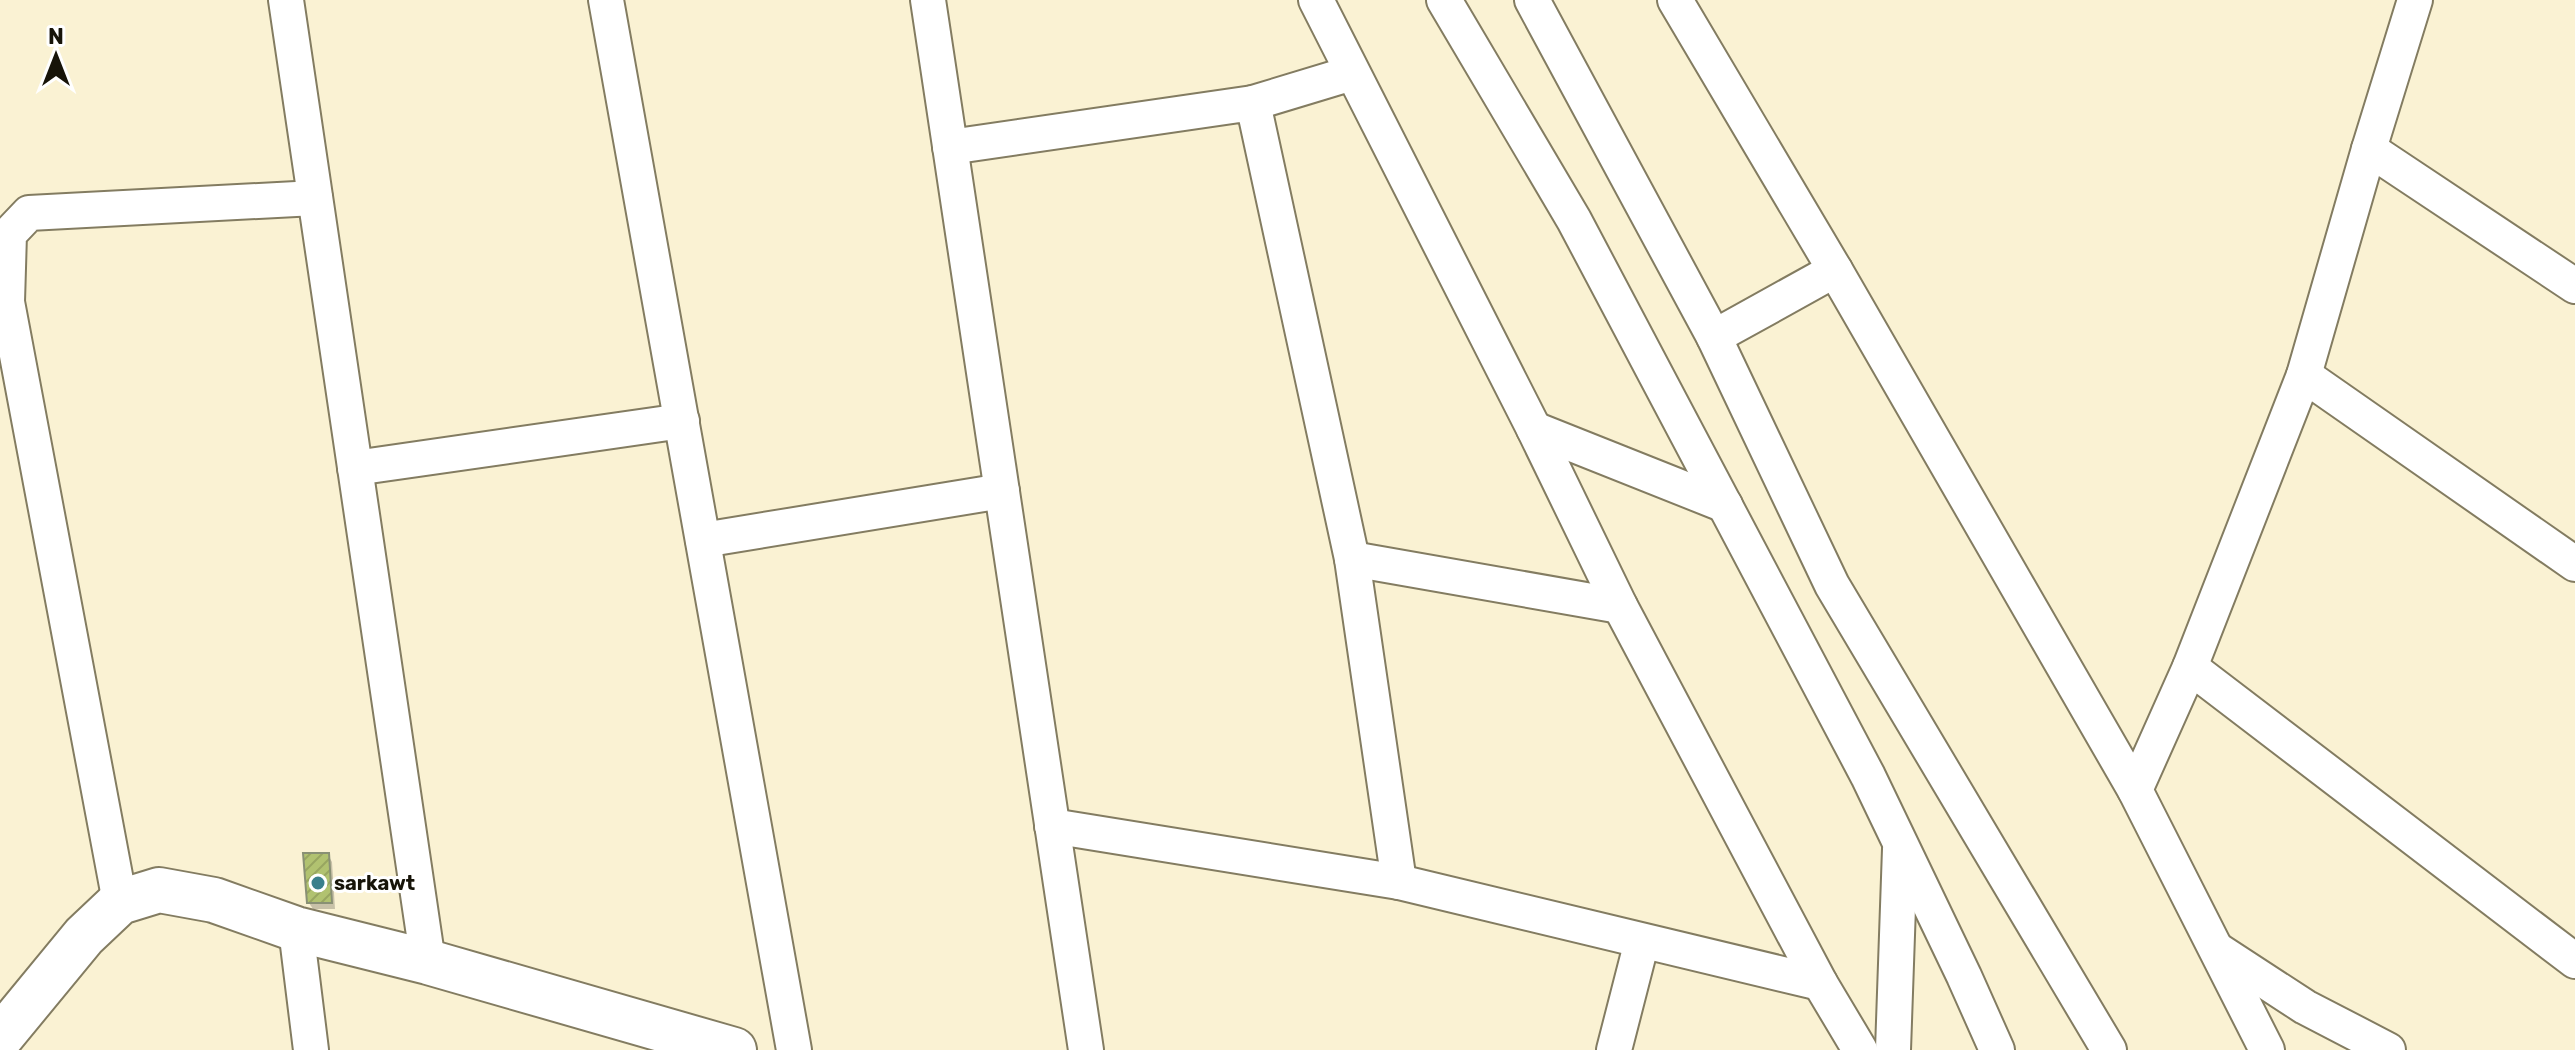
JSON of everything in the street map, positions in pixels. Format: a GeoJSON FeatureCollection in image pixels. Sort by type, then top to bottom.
{"type":"FeatureCollection","features":[{"type":"Feature","properties":{"kind":"street"},"geometry":{"type":"LineString","coordinates":[[286,0],[428,962]]}},
{"type":"Feature","properties":{"kind":"street"},"geometry":{"type":"LineString","coordinates":[[606,0],[794,1050]]}},
{"type":"Feature","properties":{"kind":"street"},"geometry":{"type":"LineString","coordinates":[[928,0],[1086,1050]]}},
{"type":"Feature","properties":{"kind":"street"},"geometry":{"type":"LineString","coordinates":[[1316,0],[1534,429],[1620,606],[1820,983],[1860,1050]]}},
{"type":"Feature","properties":{"kind":"street"},"geometry":{"type":"LineString","coordinates":[[1444,0],[1574,220],[1868,776],[1997,1050]]}},
{"type":"Feature","properties":{"kind":"street"},"geometry":{"type":"LineString","coordinates":[[1532,0],[1714,337],[1832,585],[2109,1050]]}},
{"type":"Feature","properties":{"kind":"street"},"geometry":{"type":"LineString","coordinates":[[1675,0],[1835,270],[2135,790],[2267,1050]]}},
{"type":"Feature","properties":{"kind":"street"},"geometry":{"type":"LineString","coordinates":[[2135,790],[2190,667],[2304,375],[2415,0]]}},
{"type":"Feature","properties":{"kind":"street"},"geometry":{"type":"LineString","coordinates":[[950,147],[1253,103],[1352,73]]}},
{"type":"Feature","properties":{"kind":"street"},"geometry":{"type":"LineString","coordinates":[[1253,103],[1352,559],[1399,882]]}},
{"type":"Feature","properties":{"kind":"street"},"geometry":{"type":"LineString","coordinates":[[2369,149],[2575,286]]}},
{"type":"Feature","properties":{"kind":"street"},"geometry":{"type":"LineString","coordinates":[[120,902],[4,302],[9,234],[29,213],[315,198]]}},
{"type":"Feature","properties":{"kind":"street"},"geometry":{"type":"LineString","coordinates":[[1714,337],[1835,270]]}},
{"type":"Feature","properties":{"kind":"street"},"geometry":{"type":"LineString","coordinates":[[2304,375],[2575,564]]}},
{"type":"Feature","properties":{"kind":"street"},"geometry":{"type":"LineString","coordinates":[[355,468],[682,421]]}},
{"type":"Feature","properties":{"kind":"street"},"geometry":{"type":"LineString","coordinates":[[1534,429],[1725,505]]}},
{"type":"Feature","properties":{"kind":"street"},"geometry":{"type":"LineString","coordinates":[[703,540],[1002,491]]}},
{"type":"Feature","properties":{"kind":"street"},"geometry":{"type":"LineString","coordinates":[[1352,559],[1620,606]]}},
{"type":"Feature","properties":{"kind":"street"},"geometry":{"type":"LineString","coordinates":[[2190,667],[2575,961]]}},
{"type":"Feature","properties":{"kind":"street"},"geometry":{"type":"LineString","coordinates":[[1052,826],[1399,882],[1820,983]]}},
{"type":"Feature","properties":{"kind":"street"},"geometry":{"type":"LineString","coordinates":[[1893,1050],[1900,845]]}},
{"type":"Feature","properties":{"kind":"street"},"geometry":{"type":"LineString","coordinates":[[0,1038],[84,936],[120,902],[159,890],[214,900],[296,929],[428,962],[639,1037],[734,1050]]}},
{"type":"Feature","properties":{"kind":"street"},"geometry":{"type":"LineString","coordinates":[[296,929],[311,1050]]}},
{"type":"Feature","properties":{"kind":"street"},"geometry":{"type":"LineString","coordinates":[[1614,1050],[1642,941]]}},
{"type":"Feature","properties":{"kind":"street"},"geometry":{"type":"LineString","coordinates":[[2217,949],[2305,1007],[2388,1050]]}},
{"type":"Feature","properties":{"kind":"building","name":"sarkawt"},"geometry":{"type":"Polygon","coordinates":[[[303,853],[329,853],[332,903],[307,903],[303,853]]]}},
{"type":"Feature","properties":{"kind":"place","name":"sarkawt"},"geometry":{"type":"Point","coordinates":[318,883]}}]}
